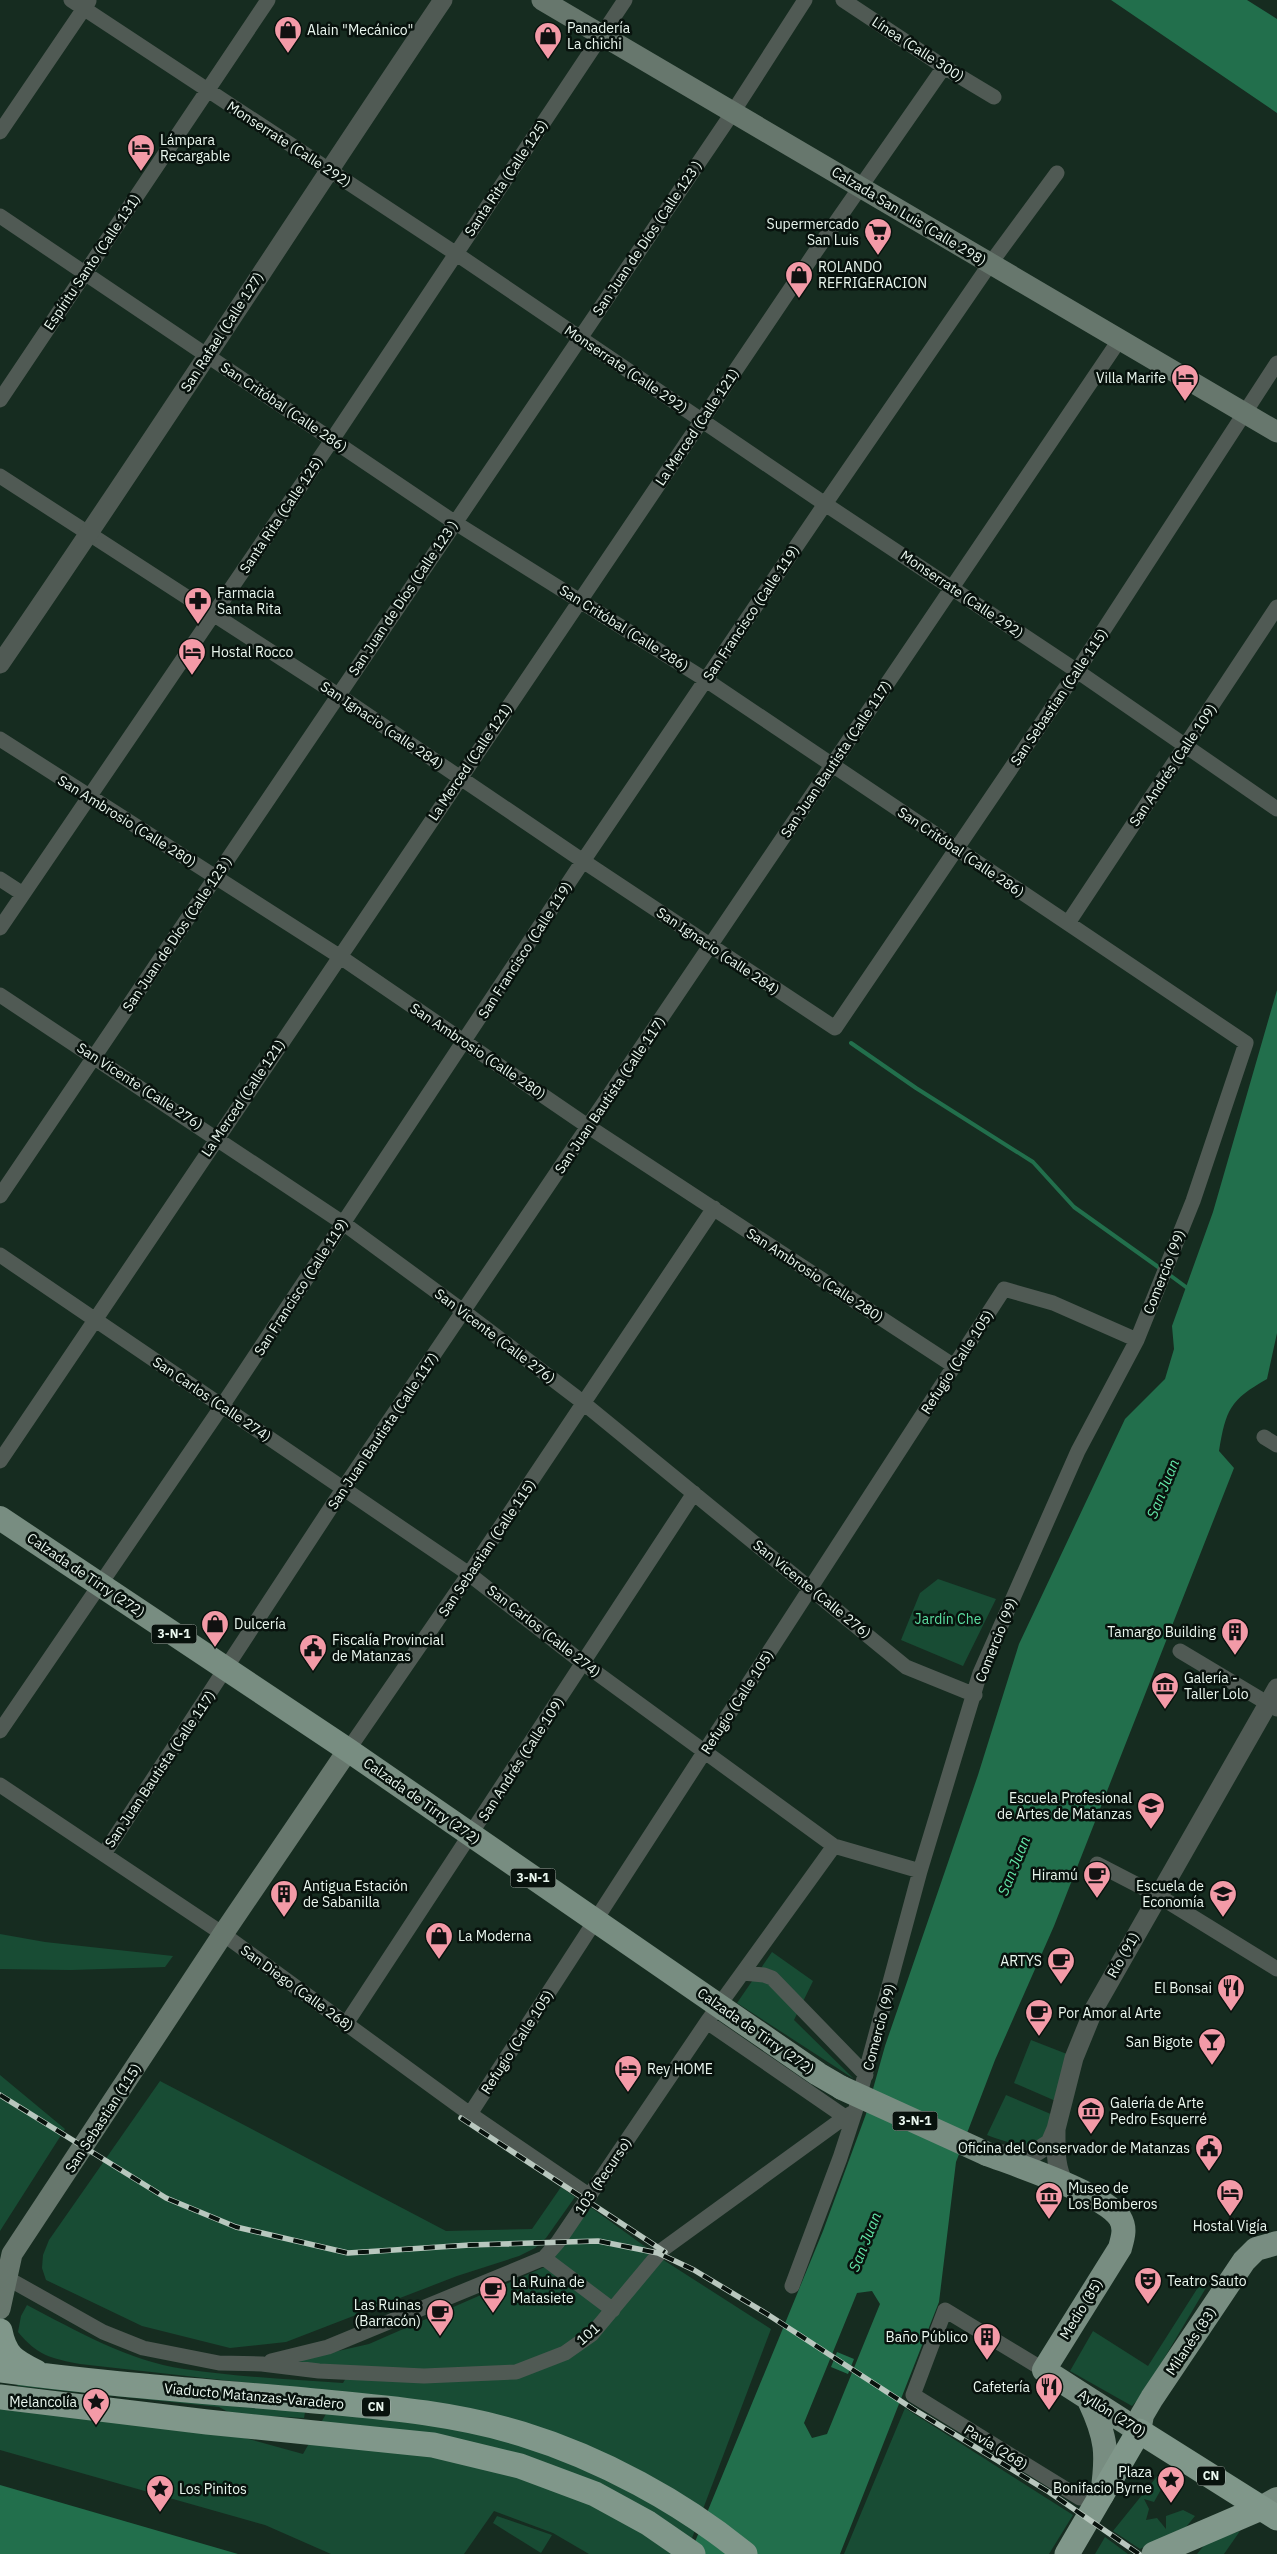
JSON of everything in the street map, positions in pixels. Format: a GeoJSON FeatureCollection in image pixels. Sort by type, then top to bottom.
{"type":"FeatureCollection","features":[{"type":"Feature","properties":{"kind":"highway"},"geometry":{"type":"LineString","coordinates":[[0,2331],[3,2345],[13,2360],[42,2376]]}},
{"type":"Feature","properties":{"kind":"highway","name":"Viaducto Matanzas-Varadero"},"geometry":{"type":"LineString","coordinates":[[0,2370],[42,2376],[420,2411],[520,2433],[567,2449],[609,2469],[689,2513],[745,2554]]}},
{"type":"Feature","properties":{"kind":"highway","name":"Viaducto Matanzas-Varadero"},"geometry":{"type":"LineString","coordinates":[[0,2397],[207,2422],[433,2445],[520,2466],[595,2494],[686,2549]]}},
{"type":"Feature","properties":{"kind":"highway"},"geometry":{"type":"LineString","coordinates":[[1067,2554],[1091,2497],[1139,2431]]}},
{"type":"Feature","properties":{"kind":"highway","name":"Ayllón (270)"},"geometry":{"type":"LineString","coordinates":[[1139,2431],[1272,2509]]}},
{"type":"Feature","properties":{"kind":"highway","name":"CN"},"geometry":{"type":"LineString","coordinates":[[1154,2554],[1190,2544],[1272,2509]]}},
{"type":"Feature","properties":{"kind":"main road","name":"Calzada San Luis (Calle 298)"},"geometry":{"type":"LineString","coordinates":[[542,0],[1277,432]]}},
{"type":"Feature","properties":{"kind":"main road","name":"Calzada de Tirry (272)"},"geometry":{"type":"LineString","coordinates":[[0,1518],[348,1750],[595,1921],[713,2014],[842,2088],[987,2154]]}},
{"type":"Feature","properties":{"kind":"main road","name":"San Sebastian (Calle 115)"},"geometry":{"type":"LineString","coordinates":[[223,1934],[348,1750]]}},
{"type":"Feature","properties":{"kind":"main road","name":"San Sebastian (115)"},"geometry":{"type":"LineString","coordinates":[[0,2309],[3,2276],[12,2254],[223,1934]]}},
{"type":"Feature","properties":{"kind":"main road","name":"3-N-1"},"geometry":{"type":"LineString","coordinates":[[987,2154],[1065,2185]]}},
{"type":"Feature","properties":{"kind":"main road","name":"Medio (85)"},"geometry":{"type":"LineString","coordinates":[[1044,2370],[1120,2248],[1124,2233],[1118,2215],[1106,2204],[1065,2185]]}},
{"type":"Feature","properties":{"kind":"main road","name":"Milanés (83)"},"geometry":{"type":"LineString","coordinates":[[1139,2431],[1142,2415],[1152,2398],[1244,2261],[1256,2249],[1277,2243]]}},
{"type":"Feature","properties":{"kind":"main road","name":"Ayllón (270)"},"geometry":{"type":"LineString","coordinates":[[1044,2370],[1139,2431]]}},
{"type":"Feature","properties":{"kind":"main road"},"geometry":{"type":"LineString","coordinates":[[1089,2400],[1106,2441],[1106,2468],[1091,2497]]}},
{"type":"Feature","properties":{"kind":"street","name":"Espíritu Santo (Calle 131)"},"geometry":{"type":"LineString","coordinates":[[0,400],[268,0]]}},
{"type":"Feature","properties":{"kind":"street","name":"San Rafael (Calle 127)"},"geometry":{"type":"LineString","coordinates":[[0,664],[89,534],[443,0]]}},
{"type":"Feature","properties":{"kind":"street","name":"Santa Rita (Calle 125)"},"geometry":{"type":"LineString","coordinates":[[0,928],[332,440],[625,0]]}},
{"type":"Feature","properties":{"kind":"street","name":"San Juan de Díos (Calle 123 )"},"geometry":{"type":"LineString","coordinates":[[0,1196],[733,112],[805,0]]}},
{"type":"Feature","properties":{"kind":"street","name":"Línea (Calle 300)"},"geometry":{"type":"LineString","coordinates":[[843,0],[944,67],[994,97]]}},
{"type":"Feature","properties":{"kind":"street","name":"Monserrate (Calle 292)"},"geometry":{"type":"LineString","coordinates":[[81,3],[206,90],[455,253],[825,504],[1077,671],[1277,809]]}},
{"type":"Feature","properties":{"kind":"street"},"geometry":{"type":"LineString","coordinates":[[0,132],[81,3]]}},
{"type":"Feature","properties":{"kind":"street","name":"La Merced (Calle 121)"},"geometry":{"type":"LineString","coordinates":[[0,1461],[701,420],[944,67]]}},
{"type":"Feature","properties":{"kind":"street","name":"San Francisco (Calle 119)"},"geometry":{"type":"LineString","coordinates":[[0,1732],[222,1406],[583,861],[825,504],[990,264],[1057,173]]}},
{"type":"Feature","properties":{"kind":"street","name":"San Critóbal (Calle 286)"},"geometry":{"type":"LineString","coordinates":[[0,216],[86,272],[454,522],[706,680],[1246,1043]]}},
{"type":"Feature","properties":{"kind":"street","name":"San Juan Bautista (Calle 117)"},"geometry":{"type":"LineString","coordinates":[[104,1854],[227,1669],[343,1489],[1120,339]]}},
{"type":"Feature","properties":{"kind":"street","name":"San Sebastian (Calle 115)"},"geometry":{"type":"LineString","coordinates":[[835,1028],[1077,671],[1246,414],[1277,362]]}},
{"type":"Feature","properties":{"kind":"street","name":"San Ignacio (calle 284)"},"geometry":{"type":"LineString","coordinates":[[0,476],[338,695],[459,778],[835,1028]]}},
{"type":"Feature","properties":{"kind":"street","name":"San Andrés (Calle 109)"},"geometry":{"type":"LineString","coordinates":[[1068,923],[1277,607]]}},
{"type":"Feature","properties":{"kind":"street","name":"San Ambrosio (Calle 280)"},"geometry":{"type":"LineString","coordinates":[[0,739],[339,956],[465,1040],[589,1127],[954,1366]]}},
{"type":"Feature","properties":{"kind":"street"},"geometry":{"type":"LineString","coordinates":[[0,879],[23,894]]}},
{"type":"Feature","properties":{"kind":"street","name":"San Vicente (Calle 276)"},"geometry":{"type":"LineString","coordinates":[[0,994],[217,1137],[343,1223],[463,1311],[584,1404],[906,1666],[975,1695]]}},
{"type":"Feature","properties":{"kind":"street","name":"Comercio (99)"},"geometry":{"type":"LineString","coordinates":[[792,2286],[840,2158],[850,2114],[866,2075],[920,1871],[975,1695],[980,1673],[1078,1451],[1137,1340],[1193,1201],[1246,1043]]}},
{"type":"Feature","properties":{"kind":"street","name":"San Sebastian (Calle 115)"},"geometry":{"type":"LineString","coordinates":[[348,1750],[470,1574],[714,1208]]}},
{"type":"Feature","properties":{"kind":"street","name":"San Carlos (Calle 274)"},"geometry":{"type":"LineString","coordinates":[[0,1255],[470,1574],[583,1663],[834,1846],[920,1871]]}},
{"type":"Feature","properties":{"kind":"street","name":"Refugio (Calle 105)"},"geometry":{"type":"LineString","coordinates":[[470,2114],[1004,1289],[1053,1303],[1137,1340]]}},
{"type":"Feature","properties":{"kind":"street"},"geometry":{"type":"LineString","coordinates":[[1264,1437],[1277,1445]]}},
{"type":"Feature","properties":{"kind":"street","name":"San Andrés (Calle 109)"},"geometry":{"type":"LineString","coordinates":[[346,2024],[694,1493]]}},
{"type":"Feature","properties":{"kind":"street"},"geometry":{"type":"LineString","coordinates":[[1180,1651],[1274,1700]]}},
{"type":"Feature","properties":{"kind":"street","name":"Río (91)"},"geometry":{"type":"LineString","coordinates":[[1056,2129],[1068,2076],[1094,2009],[1157,1895],[1274,1700]]}},
{"type":"Feature","properties":{"kind":"street","name":"San Diego (Calle 268)"},"geometry":{"type":"LineString","coordinates":[[0,1785],[223,1934],[470,2114],[590,2196]]}},
{"type":"Feature","properties":{"kind":"street","name":"103 (Recurso)"},"geometry":{"type":"LineString","coordinates":[[544,2258],[590,2196],[713,2014],[834,1846]]}},
{"type":"Feature","properties":{"kind":"street"},"geometry":{"type":"LineString","coordinates":[[1098,1864],[1157,1895],[1277,1969]]}},
{"type":"Feature","properties":{"kind":"street"},"geometry":{"type":"LineString","coordinates":[[743,1973],[764,1975],[772,1978],[866,2075]]}},
{"type":"Feature","properties":{"kind":"street"},"geometry":{"type":"LineString","coordinates":[[713,2014],[850,2114]]}},
{"type":"Feature","properties":{"kind":"street","name":"101"},"geometry":{"type":"LineString","coordinates":[[262,2364],[319,2371],[424,2376],[516,2372],[565,2353],[592,2334],[662,2250],[850,2114]]}},
{"type":"Feature","properties":{"kind":"street"},"geometry":{"type":"LineString","coordinates":[[987,2154],[1033,2154],[1050,2143],[1056,2129]]}},
{"type":"Feature","properties":{"kind":"street"},"geometry":{"type":"LineString","coordinates":[[1056,2129],[1056,2161],[1058,2173],[1065,2185]]}},
{"type":"Feature","properties":{"kind":"street"},"geometry":{"type":"LineString","coordinates":[[3,2276],[103,2332],[143,2348],[219,2363],[262,2364],[328,2347],[544,2258],[613,2310]]}},
{"type":"Feature","properties":{"kind":"street","name":"Ayllón (270)"},"geometry":{"type":"LineString","coordinates":[[913,2395],[945,2310],[1044,2370]]}},
{"type":"Feature","properties":{"kind":"street","name":"Pavía (268)"},"geometry":{"type":"LineString","coordinates":[[913,2395],[1091,2497]]}},
{"type":"Feature","properties":{"kind":"green space","name":"Jardín Che"},"geometry":{"type":"Polygon","coordinates":[[[938,1579],[996,1599],[963,1666],[901,1640],[920,1593],[938,1579]]]}},
{"type":"Feature","properties":{"kind":"green space"},"geometry":{"type":"Polygon","coordinates":[[[0,1934],[45,1942],[173,1956],[165,1967],[71,1970],[0,1969],[0,1934]]]}},
{"type":"Feature","properties":{"kind":"green space"},"geometry":{"type":"Polygon","coordinates":[[[772,1952],[813,1981],[794,2020],[854,2079],[737,2003],[772,1952]]]}},
{"type":"Feature","properties":{"kind":"green space"},"geometry":{"type":"Polygon","coordinates":[[[1031,2040],[1072,2056],[1058,2102],[1014,2083],[1031,2040]]]}},
{"type":"Feature","properties":{"kind":"green space"},"geometry":{"type":"Polygon","coordinates":[[[0,2075],[65,2129],[0,2231],[0,2075]]]}},
{"type":"Feature","properties":{"kind":"green space"},"geometry":{"type":"Polygon","coordinates":[[[160,2081],[446,2231],[532,2229],[561,2187],[575,2197],[546,2238],[535,2248],[519,2256],[457,2276],[286,2342],[230,2348],[142,2326],[46,2280],[42,2268],[43,2255],[49,2240],[160,2081]]]}},
{"type":"Feature","properties":{"kind":"green space"},"geometry":{"type":"Polygon","coordinates":[[[1006,2095],[1053,2115],[1049,2130],[1042,2140],[1027,2145],[1010,2143],[987,2135],[1006,2095]]]}},
{"type":"Feature","properties":{"kind":"green space"},"geometry":{"type":"Polygon","coordinates":[[[589,2206],[665,2261],[771,2329],[686,2554],[589,2554],[553,2533],[494,2511],[464,2554],[331,2554],[265,2525],[0,2450],[0,2409],[223,2432],[303,2454],[338,2393],[80,2364],[52,2358],[38,2351],[18,2332],[21,2316],[27,2305],[103,2344],[163,2365],[224,2374],[343,2383],[352,2368],[294,2361],[369,2344],[547,2266],[589,2206]]]}},
{"type":"Feature","properties":{"kind":"green space"},"geometry":{"type":"Polygon","coordinates":[[[1204,2278],[1210,2281],[1143,2394],[1132,2406],[1070,2371],[1093,2331],[1148,2366],[1204,2278]]]}},
{"type":"Feature","properties":{"kind":"green space"},"geometry":{"type":"Polygon","coordinates":[[[15,2382],[305,2412],[304,2418],[232,2414],[219,2407],[18,2386],[15,2382]]]}},
{"type":"Feature","properties":{"kind":"green space"},"geometry":{"type":"Polygon","coordinates":[[[905,2408],[1073,2515],[1049,2554],[844,2554],[905,2408]]]}},
{"type":"Feature","properties":{"kind":"green space","name":"Plaza Bonifacio Byrne"},"geometry":{"type":"Polygon","coordinates":[[[1159,2474],[1164,2476],[1164,2484],[1154,2502],[1144,2499],[1149,2509],[1146,2520],[1157,2518],[1166,2529],[1166,2516],[1183,2510],[1195,2516],[1186,2527],[1140,2549],[1113,2531],[1159,2474]]]}},
{"type":"Feature","properties":{"kind":"green space"},"geometry":{"type":"Polygon","coordinates":[[[497,2516],[552,2535],[541,2553],[493,2523],[497,2516]]]}},
{"type":"Feature","properties":{"kind":"green space"},"geometry":{"type":"Polygon","coordinates":[[[1240,2531],[1224,2554],[1197,2554],[1206,2543],[1240,2531]]]}},
{"type":"Feature","properties":{"kind":"green space"},"geometry":{"type":"Polygon","coordinates":[[[1105,2537],[1128,2554],[1095,2554],[1105,2537]]]}},
{"type":"Feature","properties":{"kind":"water"},"geometry":{"type":"Polygon","coordinates":[[[1111,0],[1247,0],[1277,19],[1277,113],[1111,0]]]}},
{"type":"Feature","properties":{"kind":"water","name":"San Juan"},"geometry":{"type":"Polygon","coordinates":[[[1277,990],[1277,1333],[1267,1379],[1237,1400],[1224,1425],[1219,1451],[1234,1468],[1054,1926],[995,2060],[956,2162],[939,2302],[840,2554],[690,2554],[823,2231],[866,2114],[885,2046],[978,1775],[1019,1644],[1125,1419],[1165,1379],[1174,1349],[1172,1326],[1213,1212],[1277,990]]]}},
{"type":"Feature","properties":{"kind":"water"},"geometry":{"type":"Polygon","coordinates":[[[0,2485],[238,2554],[0,2554],[0,2485]]]}},
{"type":"Feature","properties":{"kind":"pier"},"geometry":{"type":"Polygon","coordinates":[[[872,2291],[880,2304],[827,2434],[812,2438],[804,2423],[857,2293],[872,2291]],[[837,2352],[831,2367],[848,2374],[854,2359],[837,2352]]]}},
{"type":"Feature","properties":{"kind":"waterway"},"geometry":{"type":"LineString","coordinates":[[851,1043],[916,1088],[1033,1162],[1074,1207],[1161,1269]]}},
{"type":"Feature","properties":{"kind":"waterway"},"geometry":{"type":"LineString","coordinates":[[1167,1273],[1186,1287]]}},
{"type":"Feature","properties":{"kind":"railway"},"geometry":{"type":"LineString","coordinates":[[0,2095],[166,2198],[236,2227],[348,2253],[470,2245],[598,2241],[658,2253],[694,2270],[767,2314],[913,2409],[1049,2492],[1139,2554]]}},
{"type":"Feature","properties":{"kind":"railway"},"geometry":{"type":"LineString","coordinates":[[461,2118],[665,2252]]}},
{"type":"Feature","properties":{"kind":"place","name":"Alain \"Mecánico\""},"geometry":{"type":"Point","coordinates":[288,54]}},
{"type":"Feature","properties":{"kind":"place","name":"Panadería La chichi"},"geometry":{"type":"Point","coordinates":[548,60]}},
{"type":"Feature","properties":{"kind":"place","name":"Lámpara Recargable"},"geometry":{"type":"Point","coordinates":[141,172]}},
{"type":"Feature","properties":{"kind":"place","name":"Supermercado San Luis"},"geometry":{"type":"Point","coordinates":[878,256]}},
{"type":"Feature","properties":{"kind":"place","name":"ROLANDO REFRIGERACION"},"geometry":{"type":"Point","coordinates":[799,299]}},
{"type":"Feature","properties":{"kind":"place","name":"Villa Marife"},"geometry":{"type":"Point","coordinates":[1185,402]}},
{"type":"Feature","properties":{"kind":"place","name":"Farmacia Santa Rita"},"geometry":{"type":"Point","coordinates":[198,625]}},
{"type":"Feature","properties":{"kind":"place","name":"Hostal Rocco"},"geometry":{"type":"Point","coordinates":[192,676]}},
{"type":"Feature","properties":{"kind":"place","name":"Dulcería"},"geometry":{"type":"Point","coordinates":[215,1648]}},
{"type":"Feature","properties":{"kind":"place","name":"Tamargo Building"},"geometry":{"type":"Point","coordinates":[1235,1656]}},
{"type":"Feature","properties":{"kind":"place","name":"Fiscalía Provincial de Matanzas"},"geometry":{"type":"Point","coordinates":[313,1672]}},
{"type":"Feature","properties":{"kind":"place","name":"Galería - Taller Lolo"},"geometry":{"type":"Point","coordinates":[1165,1710]}},
{"type":"Feature","properties":{"kind":"place","name":"Escuela Profesional de Artes de Matanzas"},"geometry":{"type":"Point","coordinates":[1151,1830]}},
{"type":"Feature","properties":{"kind":"place","name":"Hiramú"},"geometry":{"type":"Point","coordinates":[1097,1899]}},
{"type":"Feature","properties":{"kind":"place","name":"Antigua Estación de Sabanilla"},"geometry":{"type":"Point","coordinates":[284,1918]}},
{"type":"Feature","properties":{"kind":"place","name":"Escuela de Economía"},"geometry":{"type":"Point","coordinates":[1223,1918]}},
{"type":"Feature","properties":{"kind":"place","name":"La Moderna"},"geometry":{"type":"Point","coordinates":[439,1960]}},
{"type":"Feature","properties":{"kind":"place","name":"ARTYS"},"geometry":{"type":"Point","coordinates":[1061,1985]}},
{"type":"Feature","properties":{"kind":"place","name":"El Bonsai"},"geometry":{"type":"Point","coordinates":[1231,2012]}},
{"type":"Feature","properties":{"kind":"place","name":"Por Amor al Arte"},"geometry":{"type":"Point","coordinates":[1039,2037]}},
{"type":"Feature","properties":{"kind":"place","name":"San Bigote"},"geometry":{"type":"Point","coordinates":[1212,2066]}},
{"type":"Feature","properties":{"kind":"place","name":"Rey HOME"},"geometry":{"type":"Point","coordinates":[628,2093]}},
{"type":"Feature","properties":{"kind":"place","name":"Galería de Arte Pedro Esquerré"},"geometry":{"type":"Point","coordinates":[1091,2135]}},
{"type":"Feature","properties":{"kind":"place","name":"Oficina del Conservador de Matanzas"},"geometry":{"type":"Point","coordinates":[1209,2172]}},
{"type":"Feature","properties":{"kind":"place","name":"Hostal Vigía"},"geometry":{"type":"Point","coordinates":[1230,2217]}},
{"type":"Feature","properties":{"kind":"place","name":"Museo de Los Bomberos"},"geometry":{"type":"Point","coordinates":[1049,2220]}},
{"type":"Feature","properties":{"kind":"place","name":"Teatro Sauto"},"geometry":{"type":"Point","coordinates":[1148,2305]}},
{"type":"Feature","properties":{"kind":"place","name":"La Ruina de Matasiete"},"geometry":{"type":"Point","coordinates":[493,2314]}},
{"type":"Feature","properties":{"kind":"place","name":"Las Ruinas (Barracón)"},"geometry":{"type":"Point","coordinates":[440,2337]}},
{"type":"Feature","properties":{"kind":"place","name":"Baño Público"},"geometry":{"type":"Point","coordinates":[987,2361]}},
{"type":"Feature","properties":{"kind":"place","name":"Cafetería"},"geometry":{"type":"Point","coordinates":[1049,2411]}},
{"type":"Feature","properties":{"kind":"place","name":"Melancolía"},"geometry":{"type":"Point","coordinates":[96,2426]}},
{"type":"Feature","properties":{"kind":"place","name":"Plaza Bonifacio Byrne"},"geometry":{"type":"Point","coordinates":[1171,2504]}},
{"type":"Feature","properties":{"kind":"place","name":"Los Pinitos"},"geometry":{"type":"Point","coordinates":[160,2513]}}]}
